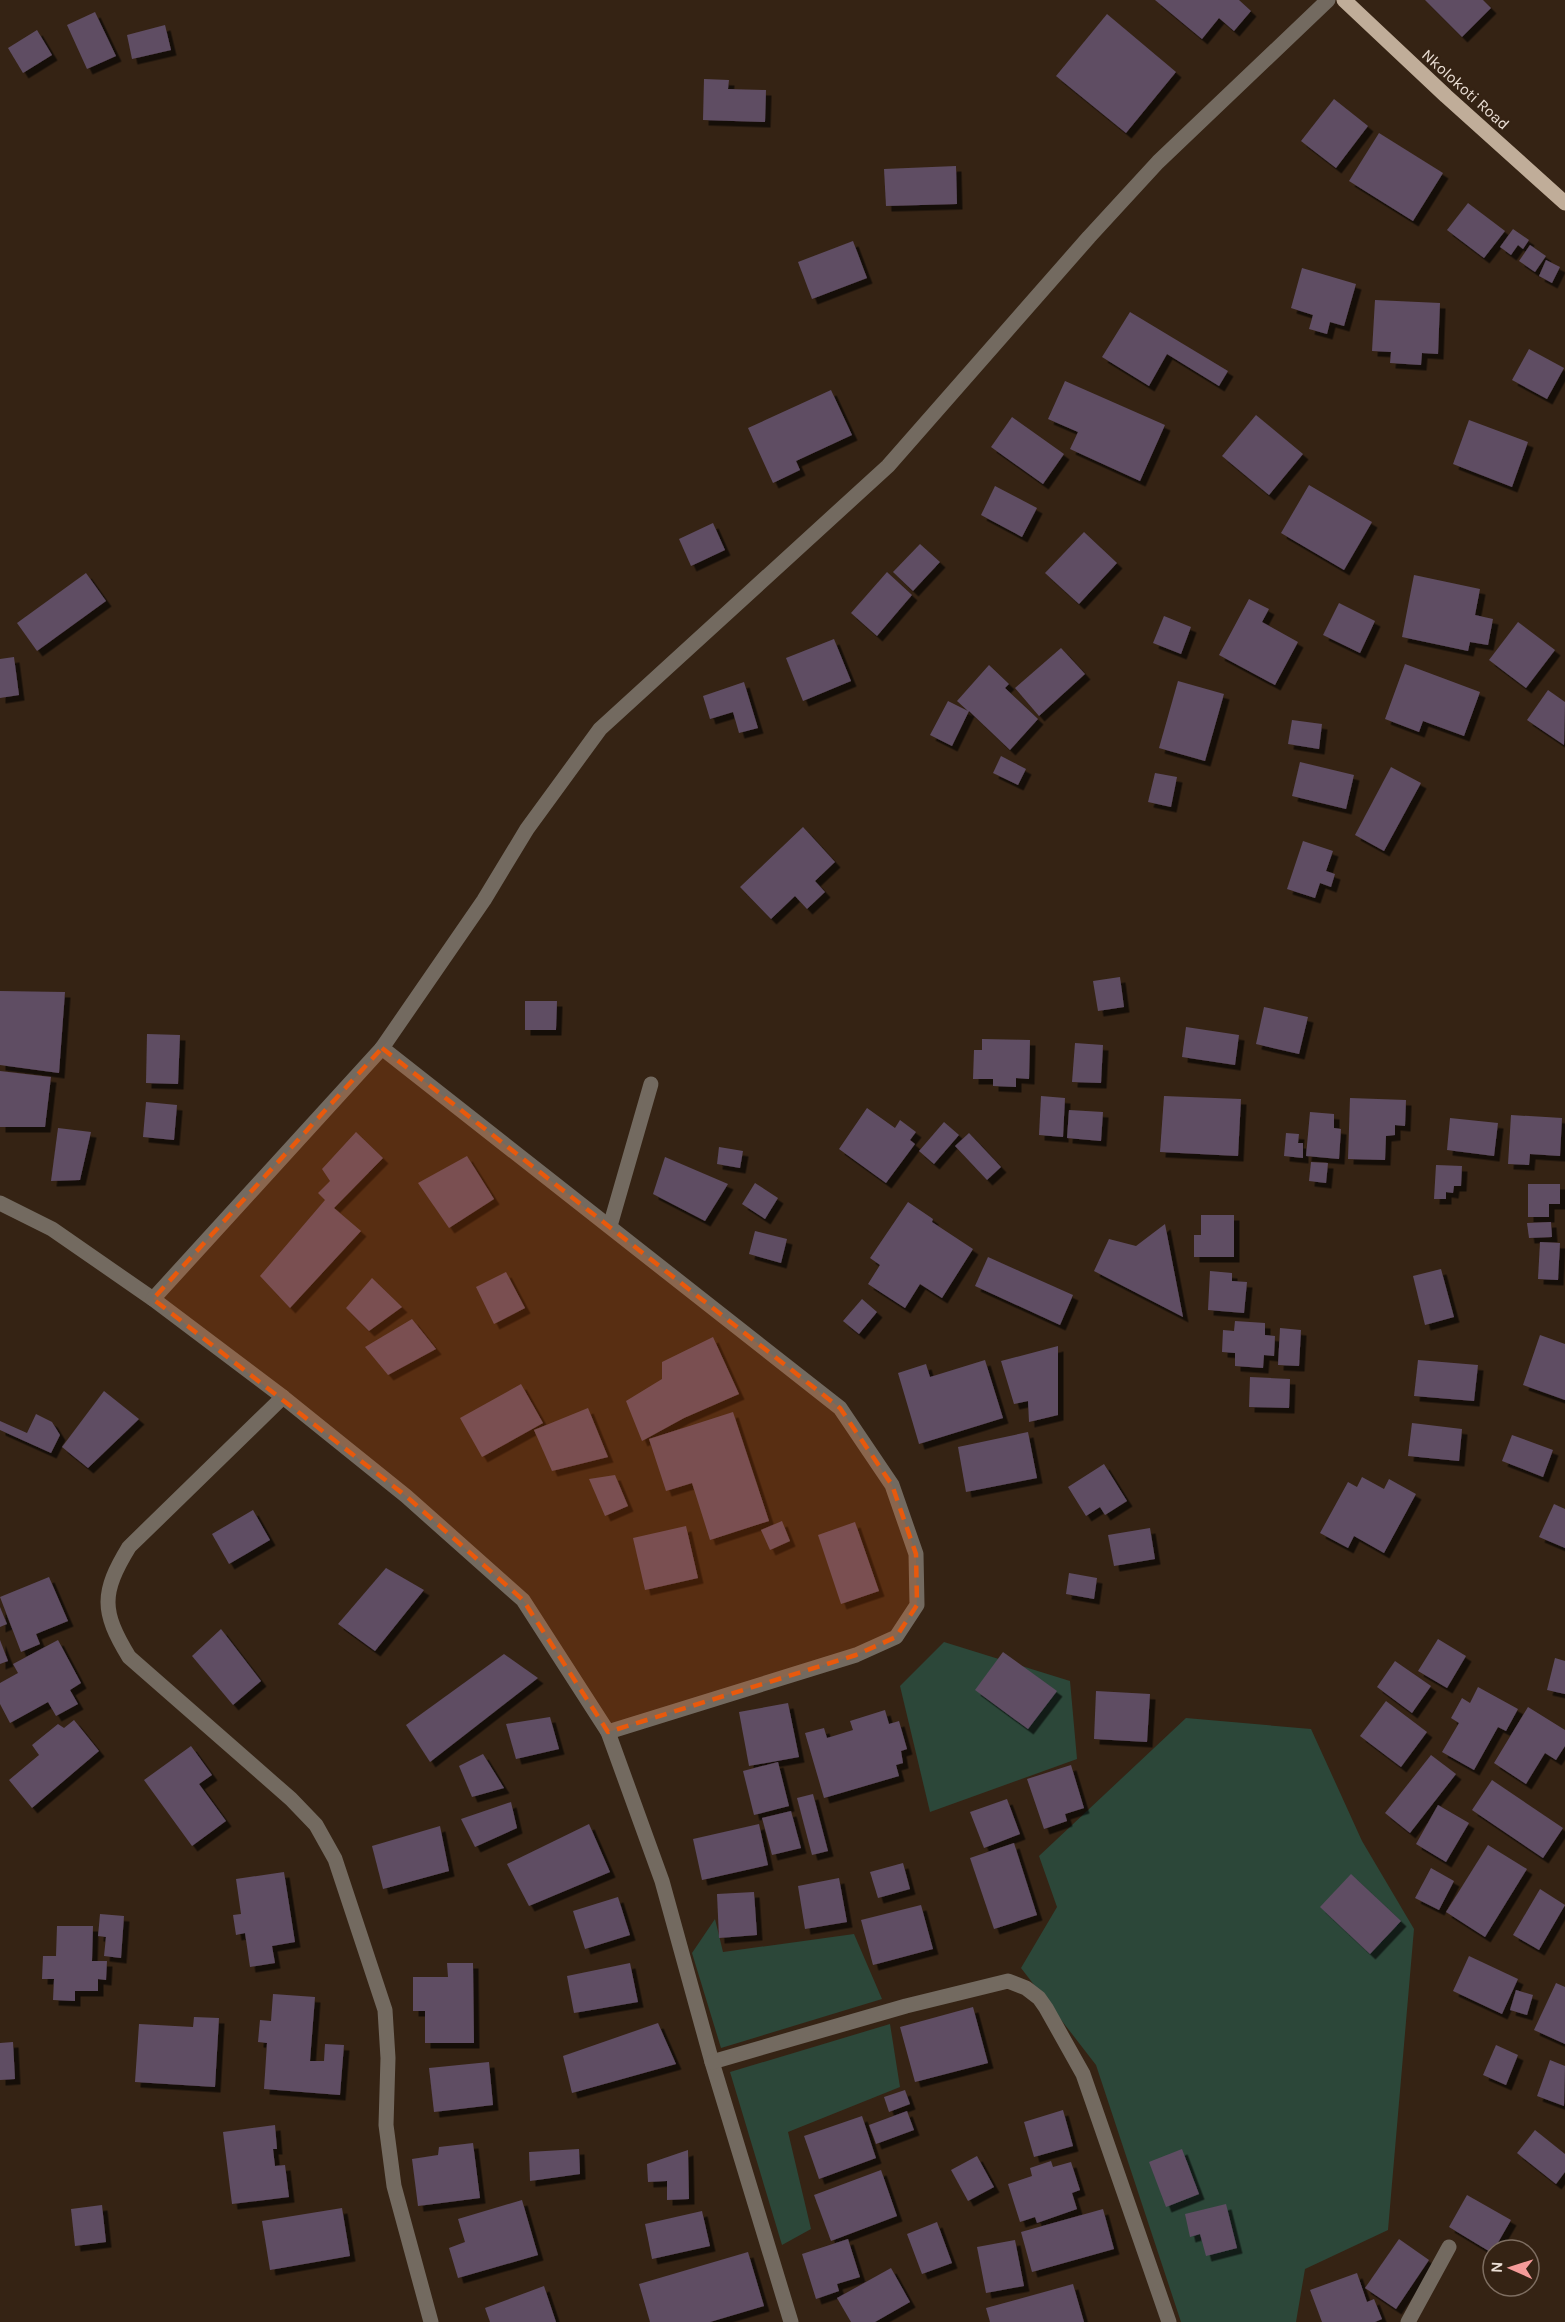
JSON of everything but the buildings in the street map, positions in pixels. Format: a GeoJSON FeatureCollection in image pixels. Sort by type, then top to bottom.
{"type":"FeatureCollection","features":[{"type":"Feature","properties":{"kind":"main road","name":"Nkolokoti Road"},"geometry":{"type":"LineString","coordinates":[[1344,0],[1565,203]]}},
{"type":"Feature","properties":{"kind":"street"},"geometry":{"type":"LineString","coordinates":[[153,1299],[382,1048],[484,900],[527,829],[600,729],[888,466],[1158,162],[1328,0]]}},
{"type":"Feature","properties":{"kind":"street"},"geometry":{"type":"LineString","coordinates":[[382,1048],[840,1408],[892,1485],[916,1554],[917,1605],[896,1637],[856,1655],[608,1732]]}},
{"type":"Feature","properties":{"kind":"street"},"geometry":{"type":"LineString","coordinates":[[610,1226],[651,1084]]}},
{"type":"Feature","properties":{"kind":"street"},"geometry":{"type":"LineString","coordinates":[[0,1203],[52,1229],[153,1299],[283,1397],[406,1496],[523,1600],[608,1732],[662,1881],[712,2062],[791,2322]]}},
{"type":"Feature","properties":{"kind":"street"},"geometry":{"type":"LineString","coordinates":[[283,1397],[129,1547],[115,1570],[106,1599],[112,1630],[129,1657],[291,1799],[316,1825],[335,1859],[385,2010],[388,2058],[386,2125],[394,2186],[431,2322]]}},
{"type":"Feature","properties":{"kind":"street"},"geometry":{"type":"LineString","coordinates":[[712,2062],[906,2006],[1008,1981],[1026,1988],[1039,1998],[1046,2008],[1083,2074],[1169,2322]]}},
{"type":"Feature","properties":{"kind":"street"},"geometry":{"type":"LineString","coordinates":[[1408,2322],[1449,2247]]}},
{"type":"Feature","properties":{"kind":"highlighted area"},"geometry":{"type":"Polygon","coordinates":[[[382,1048],[840,1408],[892,1485],[916,1554],[917,1605],[896,1637],[856,1655],[608,1732],[523,1600],[406,1496],[153,1299],[382,1048]]]}},
{"type":"Feature","properties":{"kind":"green space"},"geometry":{"type":"Polygon","coordinates":[[[944,1642],[1070,1681],[1077,1759],[930,1812],[900,1686],[944,1642]]]}},
{"type":"Feature","properties":{"kind":"green space"},"geometry":{"type":"Polygon","coordinates":[[[1186,1718],[1311,1729],[1362,1841],[1414,1929],[1388,2230],[1305,2269],[1296,2322],[1181,2322],[1096,2065],[1021,1968],[1057,1907],[1039,1856],[1186,1718]]]}},
{"type":"Feature","properties":{"kind":"green space"},"geometry":{"type":"Polygon","coordinates":[[[715,1919],[723,1952],[854,1934],[882,1999],[721,2048],[692,1953],[715,1919]]]}},
{"type":"Feature","properties":{"kind":"green space"},"geometry":{"type":"Polygon","coordinates":[[[890,2024],[900,2087],[788,2132],[811,2229],[782,2245],[730,2072],[890,2024]]]}}]}
